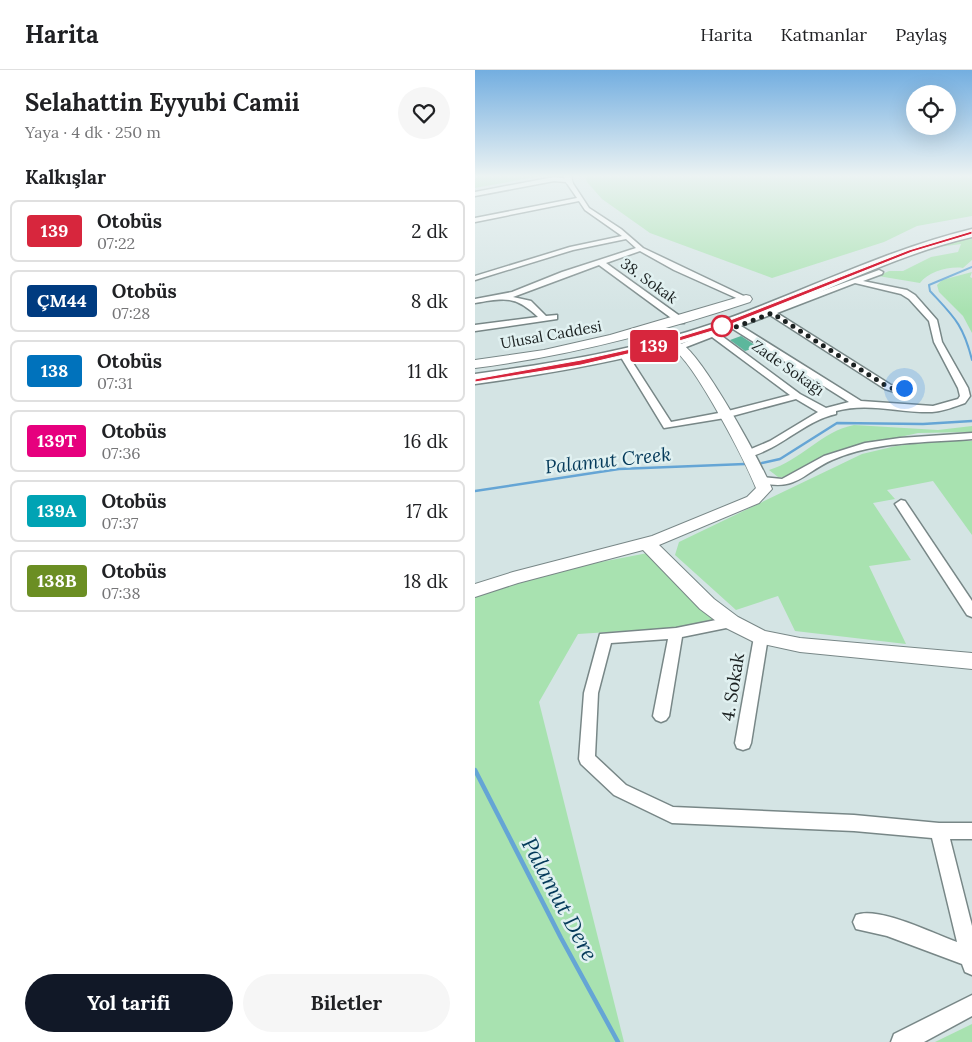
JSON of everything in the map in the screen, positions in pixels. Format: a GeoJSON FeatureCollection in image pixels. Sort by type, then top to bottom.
{"type":"FeatureCollection","features":[{"type":"Feature","properties":{"kind":"highway"},"geometry":{"type":"LineString","coordinates":[[805,278],[944,229],[972,222]]}},
{"type":"Feature","properties":{"kind":"highway"},"geometry":{"type":"LineString","coordinates":[[880,251],[972,231]]}},
{"type":"Feature","properties":{"kind":"highway"},"geometry":{"type":"LineString","coordinates":[[475,379],[671,345],[711,333],[802,298],[837,280],[911,251],[972,231]]}},
{"type":"Feature","properties":{"kind":"highway"},"geometry":{"type":"LineString","coordinates":[[475,372],[599,352],[673,334],[868,261],[936,238]]}},
{"type":"Feature","properties":{"kind":"highway"},"geometry":{"type":"LineString","coordinates":[[837,280],[869,273],[929,250],[972,246]]}},
{"type":"Feature","properties":{"kind":"highway"},"geometry":{"type":"LineString","coordinates":[[746,299],[761,294]]}},
{"type":"Feature","properties":{"kind":"main road","name":"Ulusal Caddesi"},"geometry":{"type":"LineString","coordinates":[[475,364],[587,346],[681,321],[746,299]]}},
{"type":"Feature","properties":{"kind":"street"},"geometry":{"type":"LineString","coordinates":[[480,220],[489,226]]}},
{"type":"Feature","properties":{"kind":"street"},"geometry":{"type":"LineString","coordinates":[[603,220],[628,236],[641,249],[677,268],[746,299]]}},
{"type":"Feature","properties":{"kind":"street"},"geometry":{"type":"LineString","coordinates":[[475,278],[572,248],[628,236]]}},
{"type":"Feature","properties":{"kind":"street"},"geometry":{"type":"LineString","coordinates":[[475,301],[506,297],[641,249]]}},
{"type":"Feature","properties":{"kind":"street","name":"38. Sokak"},"geometry":{"type":"LineString","coordinates":[[601,263],[681,321]]}},
{"type":"Feature","properties":{"kind":"street"},"geometry":{"type":"LineString","coordinates":[[732,324],[772,313],[802,298],[879,272]]}},
{"type":"Feature","properties":{"kind":"street"},"geometry":{"type":"LineString","coordinates":[[748,454],[788,438],[825,412],[849,404],[916,410],[943,408],[962,401],[965,396],[963,388],[945,358],[933,320],[912,297],[904,292],[855,281]]}},
{"type":"Feature","properties":{"kind":"street"},"geometry":{"type":"LineString","coordinates":[[506,297],[528,303],[545,318]]}},
{"type":"Feature","properties":{"kind":"street"},"geometry":{"type":"LineString","coordinates":[[772,313],[888,387],[898,390],[904,388]]}},
{"type":"Feature","properties":{"kind":"street"},"geometry":{"type":"LineString","coordinates":[[475,328],[554,317]]}},
{"type":"Feature","properties":{"kind":"street"},"geometry":{"type":"LineString","coordinates":[[732,324],[861,405]]}},
{"type":"Feature","properties":{"kind":"street","name":"Zade Sokağı"},"geometry":{"type":"LineString","coordinates":[[711,333],[797,396],[825,412],[929,416],[956,411],[969,404],[972,398],[951,360],[946,343],[937,337]]}},
{"type":"Feature","properties":{"kind":"street"},"geometry":{"type":"LineString","coordinates":[[475,591],[513,578],[646,543],[753,500],[764,489],[762,480],[725,415],[671,345]]}},
{"type":"Feature","properties":{"kind":"street"},"geometry":{"type":"LineString","coordinates":[[623,354],[668,426],[725,415],[797,396]]}},
{"type":"Feature","properties":{"kind":"street"},"geometry":{"type":"LineString","coordinates":[[762,480],[782,483],[794,479],[812,465],[841,453],[901,439],[972,436]]}},
{"type":"Feature","properties":{"kind":"street"},"geometry":{"type":"LineString","coordinates":[[901,504],[972,612]]}},
{"type":"Feature","properties":{"kind":"street"},"geometry":{"type":"LineString","coordinates":[[646,543],[707,604],[731,622],[761,637],[800,645],[972,661]]}},
{"type":"Feature","properties":{"kind":"street"},"geometry":{"type":"LineString","coordinates":[[731,622],[676,633],[605,638],[591,693],[587,759],[620,790],[672,815],[854,823],[939,831],[972,831]]}},
{"type":"Feature","properties":{"kind":"street"},"geometry":{"type":"LineString","coordinates":[[661,716],[676,633]]}},
{"type":"Feature","properties":{"kind":"street","name":"4. Sokak"},"geometry":{"type":"LineString","coordinates":[[743,743],[761,637]]}},
{"type":"Feature","properties":{"kind":"street"},"geometry":{"type":"LineString","coordinates":[[939,831],[971,961]]}},
{"type":"Feature","properties":{"kind":"street"},"geometry":{"type":"LineString","coordinates":[[863,922],[887,926],[971,961]]}},
{"type":"Feature","properties":{"kind":"street"},"geometry":{"type":"LineString","coordinates":[[902,1042],[972,1004]]}},
{"type":"Feature","properties":{"kind":"green space"},"geometry":{"type":"Polygon","coordinates":[[[632,220],[948,220],[917,226],[884,242],[772,278],[650,233],[632,220]]]}},
{"type":"Feature","properties":{"kind":"green space"},"geometry":{"type":"Polygon","coordinates":[[[972,236],[972,260],[963,268],[939,271],[928,276],[920,283],[878,276],[889,271],[903,271],[931,257],[958,252],[961,244],[931,248],[972,236]]]}},
{"type":"Feature","properties":{"kind":"green space"},"geometry":{"type":"Polygon","coordinates":[[[972,272],[970,277],[972,278],[972,333],[963,316],[939,292],[937,285],[942,280],[972,272]]]}},
{"type":"Feature","properties":{"kind":"green space"},"geometry":{"type":"Polygon","coordinates":[[[854,425],[938,430],[972,426],[972,432],[918,433],[829,453],[789,477],[778,477],[769,470],[791,460],[832,433],[854,425]]]}},
{"type":"Feature","properties":{"kind":"green space"},"geometry":{"type":"Polygon","coordinates":[[[947,440],[972,441],[972,535],[933,481],[887,490],[895,499],[873,503],[911,560],[869,566],[906,644],[795,631],[778,596],[736,610],[675,555],[679,542],[862,454],[896,446],[947,440]]]}},
{"type":"Feature","properties":{"kind":"green space"},"geometry":{"type":"Polygon","coordinates":[[[653,552],[719,625],[578,634],[539,702],[624,1042],[475,1042],[475,594],[501,581],[653,552]]]}},
{"type":"Feature","properties":{"kind":"green space"},"geometry":{"type":"Polygon","coordinates":[[[972,1024],[972,1042],[935,1042],[972,1024]]]}},
{"type":"Feature","properties":{"kind":"building"},"geometry":{"type":"Polygon","coordinates":[[[741,336],[758,347],[745,351],[730,340],[741,336]]]}},
{"type":"Feature","properties":{"kind":"waterway","name":"Palamut Creek"},"geometry":{"type":"LineString","coordinates":[[972,267],[929,285],[930,291],[957,322],[969,348],[972,360]]}},
{"type":"Feature","properties":{"kind":"waterway","name":"Palamut Creek"},"geometry":{"type":"LineString","coordinates":[[762,463],[780,459],[837,423],[923,424],[972,421]]}},
{"type":"Feature","properties":{"kind":"waterway","name":"Palamut Creek"},"geometry":{"type":"LineString","coordinates":[[475,491],[619,469],[745,464]]}},
{"type":"Feature","properties":{"kind":"waterway","name":"Palamut Dere"},"geometry":{"type":"LineString","coordinates":[[475,770],[561,938],[618,1042]]}},
{"type":"Feature","properties":{"kind":"bus line","name":"139"},"geometry":{"type":"LineString","coordinates":[[475,379],[581,362],[663,344],[717,328],[868,267],[936,242],[972,233]]}},
{"type":"Feature","properties":{"kind":"route"},"geometry":{"type":"LineString","coordinates":[[722,326],[725,331],[772,313],[888,387],[898,390],[904,388]]}}]}
